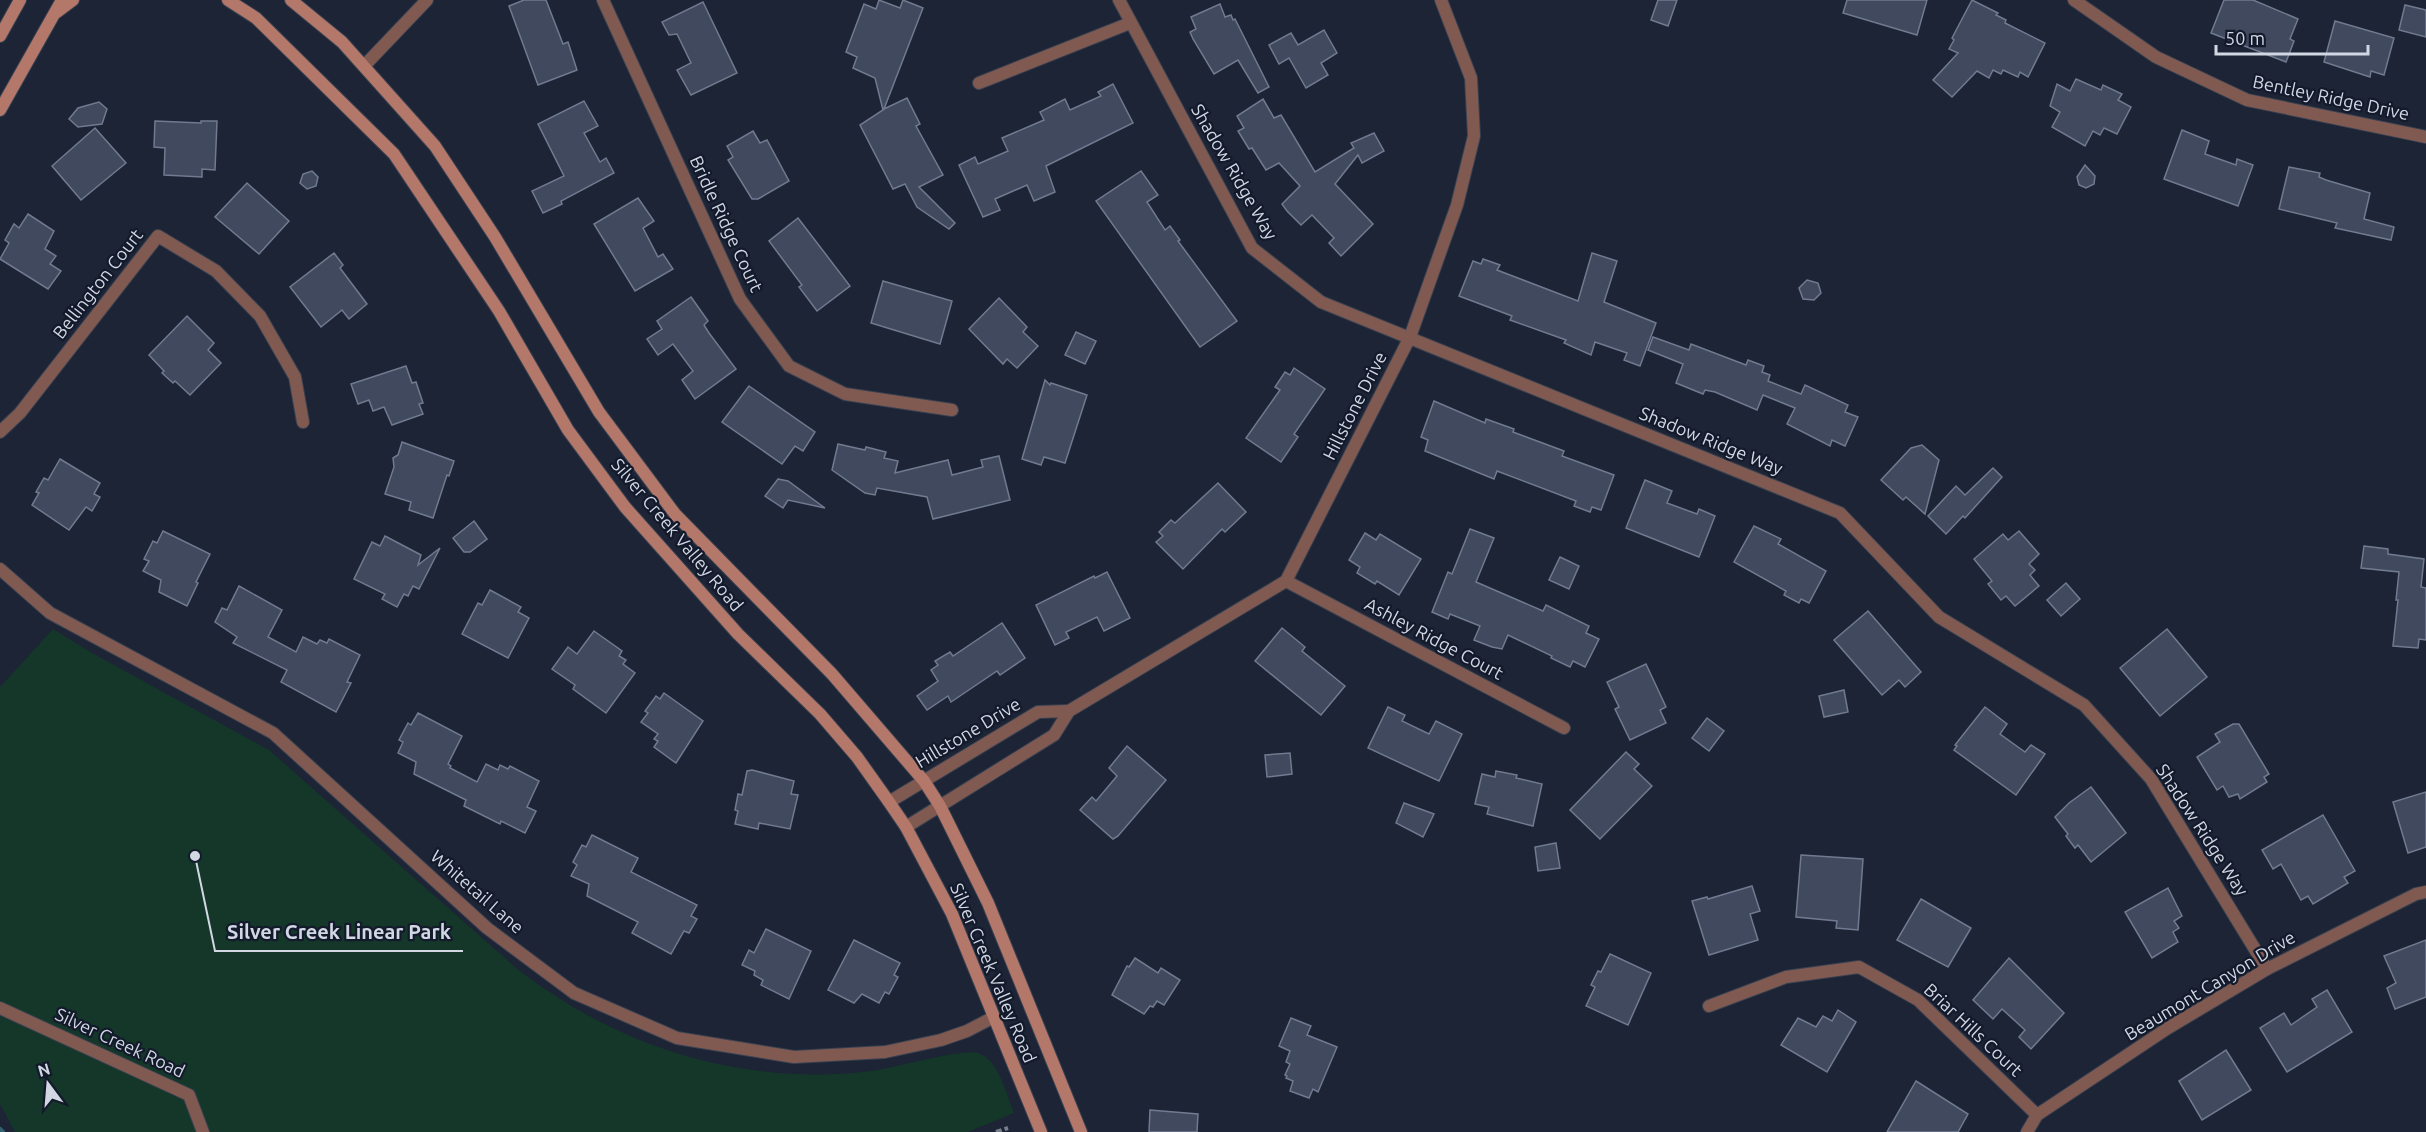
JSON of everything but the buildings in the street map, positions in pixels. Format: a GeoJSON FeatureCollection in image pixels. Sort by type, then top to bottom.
{"type":"FeatureCollection","features":[{"type":"Feature","properties":{"kind":"main road"},"geometry":{"type":"LineString","coordinates":[[0,36],[20,0]]}},
{"type":"Feature","properties":{"kind":"main road"},"geometry":{"type":"LineString","coordinates":[[0,110],[62,0]]}},
{"type":"Feature","properties":{"kind":"main road"},"geometry":{"type":"LineString","coordinates":[[54,15],[73,0]]}},
{"type":"Feature","properties":{"kind":"main road","name":"Silver Creek Valley Road"},"geometry":{"type":"LineString","coordinates":[[228,0],[256,18],[394,154],[500,311],[568,430],[625,507],[738,634],[820,714],[857,757],[890,802],[906,827],[952,914],[1041,1132]]}},
{"type":"Feature","properties":{"kind":"main road","name":"Silver Creek Valley Road"},"geometry":{"type":"LineString","coordinates":[[291,0],[342,42],[365,65],[435,146],[495,237],[599,412],[675,514],[832,674],[924,781],[940,806],[988,903],[1081,1132]]}},
{"type":"Feature","properties":{"kind":"street"},"geometry":{"type":"LineString","coordinates":[[365,65],[427,0]]}},
{"type":"Feature","properties":{"kind":"street","name":"Bridle Ridge Court"},"geometry":{"type":"LineString","coordinates":[[603,0],[740,299],[789,366],[845,394],[952,411]]}},
{"type":"Feature","properties":{"kind":"street","name":"Shadow Ridge Way"},"geometry":{"type":"LineString","coordinates":[[1119,0],[1252,248],[1321,302],[1840,513],[1939,617],[2084,705],[2151,779],[2267,969]]}},
{"type":"Feature","properties":{"kind":"street","name":"Hillstone Drive"},"geometry":{"type":"LineString","coordinates":[[906,827],[1054,735],[1070,711],[1286,581],[1410,337],[1457,205],[1474,136],[1471,78],[1441,0]]}},
{"type":"Feature","properties":{"kind":"street","name":"Bentley Ridge Drive"},"geometry":{"type":"LineString","coordinates":[[2074,0],[2156,57],[2247,99],[2426,137]]}},
{"type":"Feature","properties":{"kind":"street"},"geometry":{"type":"LineString","coordinates":[[980,83],[1130,23]]}},
{"type":"Feature","properties":{"kind":"street","name":"Bellington Court"},"geometry":{"type":"LineString","coordinates":[[0,432],[20,413],[158,236],[216,271],[260,316],[295,377],[303,422]]}},
{"type":"Feature","properties":{"kind":"street","name":"Whitetail Lane"},"geometry":{"type":"LineString","coordinates":[[0,568],[50,613],[273,733],[487,928],[574,993],[677,1038],[794,1057],[885,1052],[941,1040],[967,1031],[994,1017]]}},
{"type":"Feature","properties":{"kind":"street","name":"Ashley Ridge Court"},"geometry":{"type":"LineString","coordinates":[[1286,581],[1564,728]]}},
{"type":"Feature","properties":{"kind":"street","name":"Hillstone Drive"},"geometry":{"type":"LineString","coordinates":[[890,802],[1038,712],[1070,711]]}},
{"type":"Feature","properties":{"kind":"street","name":"Beaumont Canyon Drive"},"geometry":{"type":"LineString","coordinates":[[2027,1132],[2037,1115],[2168,1028],[2267,969],[2416,894],[2426,892]]}},
{"type":"Feature","properties":{"kind":"street","name":"Briar Hills Court"},"geometry":{"type":"LineString","coordinates":[[1709,1006],[1786,977],[1859,967],[1918,1000],[2037,1115]]}},
{"type":"Feature","properties":{"kind":"street","name":"Silver Creek Road"},"geometry":{"type":"LineString","coordinates":[[0,1008],[189,1095],[203,1132]]}},
{"type":"Feature","properties":{"kind":"path"},"geometry":{"type":"LineString","coordinates":[[996,1132],[1008,1128]]}},
{"type":"Feature","properties":{"kind":"green space"},"geometry":{"type":"Polygon","coordinates":[[[53,629],[92,653],[269,750],[515,967],[554,995],[595,1019],[638,1039],[683,1055],[729,1066],[776,1073],[824,1074],[872,1071],[959,1053],[978,1053],[986,1057],[997,1070],[1014,1113],[968,1132],[15,1132],[0,1104],[0,687],[53,629]]]}},
{"type":"Feature","properties":{"kind":"place","name":"Silver Creek Linear Park"},"geometry":{"type":"Point","coordinates":[195,856]}}]}
